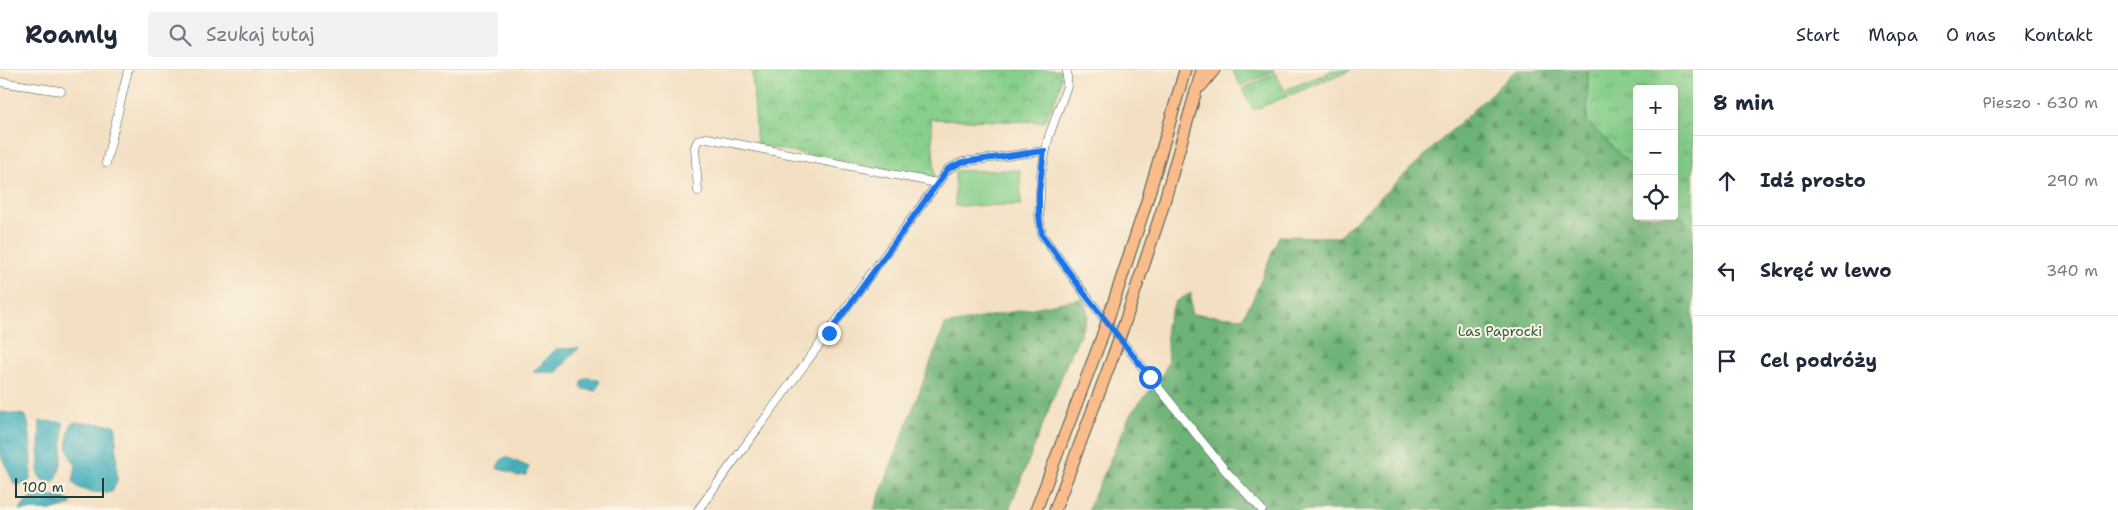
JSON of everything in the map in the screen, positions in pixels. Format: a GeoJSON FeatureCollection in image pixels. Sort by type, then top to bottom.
{"type":"FeatureCollection","features":[{"type":"Feature","properties":{"kind":"highway"},"geometry":{"type":"LineString","coordinates":[[1036,510],[1112,307],[1143,213],[1178,94],[1183,70]]}},
{"type":"Feature","properties":{"kind":"highway"},"geometry":{"type":"LineString","coordinates":[[1055,510],[1125,322],[1161,212],[1202,70]]}},
{"type":"Feature","properties":{"kind":"highway"},"geometry":{"type":"LineString","coordinates":[[1196,93],[1214,70]]}},
{"type":"Feature","properties":{"kind":"street"},"geometry":{"type":"LineString","coordinates":[[106,163],[128,70]]}},
{"type":"Feature","properties":{"kind":"street"},"geometry":{"type":"LineString","coordinates":[[1067,70],[1065,93],[1044,151],[1039,200],[1040,229],[1045,240],[1084,293],[1225,470],[1262,510]]}},
{"type":"Feature","properties":{"kind":"street"},"geometry":{"type":"LineString","coordinates":[[0,82],[61,91]]}},
{"type":"Feature","properties":{"kind":"street"},"geometry":{"type":"LineString","coordinates":[[698,192],[695,148],[698,140],[707,138],[937,183]]}},
{"type":"Feature","properties":{"kind":"street"},"geometry":{"type":"LineString","coordinates":[[698,510],[948,169],[962,162],[1044,151]]}},
{"type":"Feature","properties":{"kind":"green space"},"geometry":{"type":"Polygon","coordinates":[[[752,70],[1061,70],[1061,77],[1056,97],[1044,122],[931,119],[935,178],[757,145],[752,70]]]}},
{"type":"Feature","properties":{"kind":"green space"},"geometry":{"type":"Polygon","coordinates":[[[1232,70],[1274,70],[1274,71],[1241,86],[1232,70]]]}},
{"type":"Feature","properties":{"kind":"green space"},"geometry":{"type":"Polygon","coordinates":[[[1332,70],[1351,70],[1329,80],[1325,74],[1332,70]]]}},
{"type":"Feature","properties":{"kind":"green space","name":"Las Paprocki"},"geometry":{"type":"Polygon","coordinates":[[[1516,70],[1588,70],[1587,121],[1633,167],[1633,220],[1678,220],[1678,213],[1693,228],[1693,510],[1088,510],[1131,413],[1162,376],[1168,362],[1166,326],[1175,302],[1191,293],[1191,314],[1242,318],[1253,299],[1279,236],[1338,237],[1516,70]]]}},
{"type":"Feature","properties":{"kind":"green space"},"geometry":{"type":"Polygon","coordinates":[[[1588,70],[1693,70],[1693,228],[1678,213],[1678,85],[1633,85],[1633,167],[1587,121],[1588,70]]]}},
{"type":"Feature","properties":{"kind":"green space"},"geometry":{"type":"Polygon","coordinates":[[[1275,73],[1288,96],[1254,110],[1242,89],[1275,73]]]}},
{"type":"Feature","properties":{"kind":"green space"},"geometry":{"type":"Polygon","coordinates":[[[1323,75],[1327,80],[1290,95],[1287,89],[1323,75]]]}},
{"type":"Feature","properties":{"kind":"green space"},"geometry":{"type":"Polygon","coordinates":[[[1020,170],[1021,205],[955,206],[955,171],[1020,170]]]}},
{"type":"Feature","properties":{"kind":"green space"},"geometry":{"type":"Polygon","coordinates":[[[1084,298],[1088,316],[1067,363],[1009,510],[874,510],[945,325],[1084,298]]]}},
{"type":"Feature","properties":{"kind":"water"},"geometry":{"type":"Polygon","coordinates":[[[579,348],[556,373],[533,372],[556,349],[579,348]]]}},
{"type":"Feature","properties":{"kind":"water"},"geometry":{"type":"Polygon","coordinates":[[[589,377],[600,381],[596,391],[583,389],[581,386],[583,380],[589,377]]]}},
{"type":"Feature","properties":{"kind":"water"},"geometry":{"type":"Polygon","coordinates":[[[0,412],[25,415],[28,421],[31,473],[27,483],[15,485],[0,454],[0,412]]]}},
{"type":"Feature","properties":{"kind":"water"},"geometry":{"type":"Polygon","coordinates":[[[40,421],[63,422],[61,463],[57,478],[53,482],[42,480],[38,474],[40,421]]]}},
{"type":"Feature","properties":{"kind":"water"},"geometry":{"type":"Polygon","coordinates":[[[75,422],[114,425],[116,428],[117,481],[112,492],[85,490],[76,486],[73,482],[76,465],[68,451],[67,441],[71,424],[75,422]]]}},
{"type":"Feature","properties":{"kind":"water"},"geometry":{"type":"Polygon","coordinates":[[[506,457],[529,467],[526,475],[518,476],[497,467],[502,459],[506,457]]]}},
{"type":"Feature","properties":{"kind":"water"},"geometry":{"type":"Polygon","coordinates":[[[33,497],[62,497],[71,502],[71,505],[53,510],[19,510],[33,497]]]}},
{"type":"Feature","properties":{"kind":"route"},"geometry":{"type":"LineString","coordinates":[[829,333],[948,169],[962,162],[1044,151],[1039,192],[1039,216],[1042,235],[1084,293],[1150,377]]}}]}
